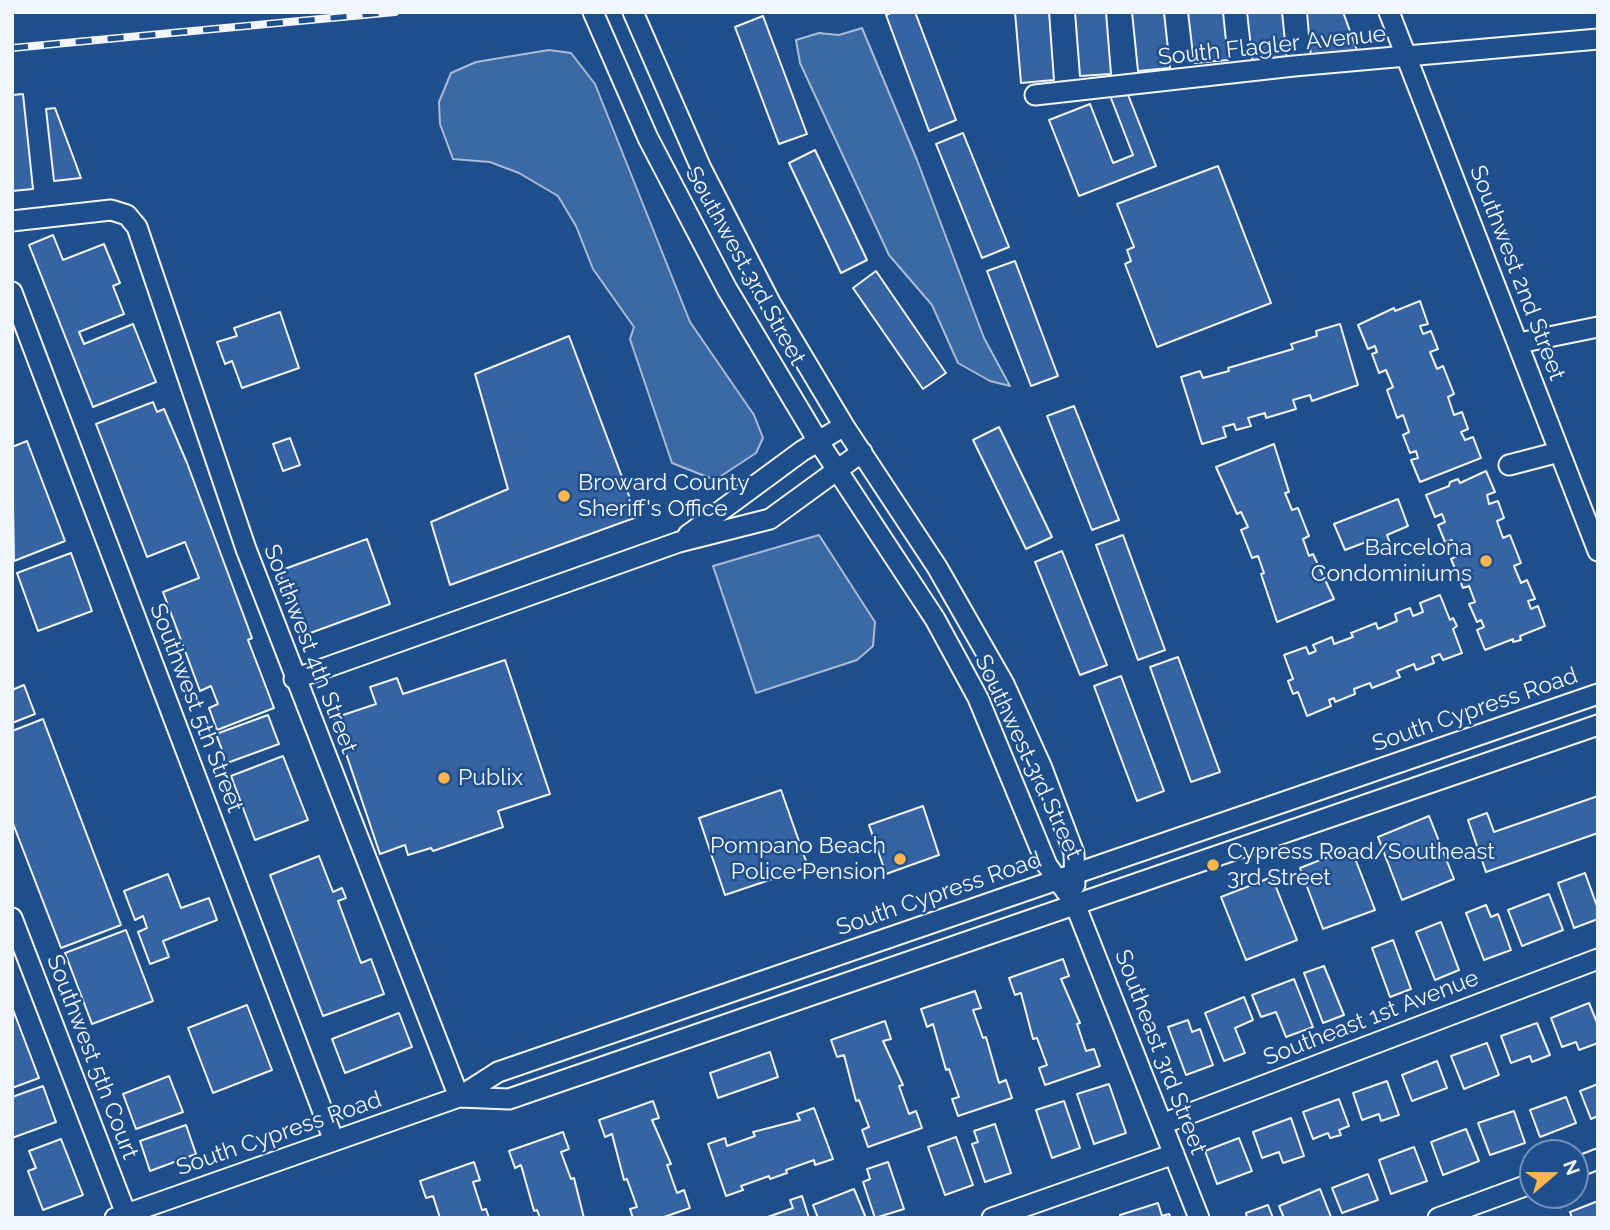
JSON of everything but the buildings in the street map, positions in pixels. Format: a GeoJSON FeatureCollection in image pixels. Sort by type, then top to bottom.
{"type":"FeatureCollection","features":[{"type":"Feature","properties":{"kind":"street","name":"Southwest 3rd Street"},"geometry":{"type":"LineString","coordinates":[[593,12],[648,138],[695,230],[755,339],[909,579],[966,676],[996,736],[1047,865],[1066,876]]}},
{"type":"Feature","properties":{"kind":"street","name":"Southwest 3rd Street"},"geometry":{"type":"LineString","coordinates":[[633,12],[695,157],[743,253],[844,426],[937,567],[1004,684],[1059,810],[1074,853],[1066,876],[1075,904]]}},
{"type":"Feature","properties":{"kind":"street","name":"Southwest 2nd Street"},"geometry":{"type":"LineString","coordinates":[[1389,12],[1598,551]]}},
{"type":"Feature","properties":{"kind":"street","name":"South Flagler Avenue"},"geometry":{"type":"LineString","coordinates":[[1035,95],[1363,60],[1598,39]]}},
{"type":"Feature","properties":{"kind":"street","name":"Southwest 4th Street"},"geometry":{"type":"LineString","coordinates":[[12,221],[111,210],[127,215],[137,227],[228,499],[294,679],[459,1097]]}},
{"type":"Feature","properties":{"kind":"street","name":"Southwest 5th Street"},"geometry":{"type":"LineString","coordinates":[[12,292],[334,1141]]}},
{"type":"Feature","properties":{"kind":"street"},"geometry":{"type":"LineString","coordinates":[[1519,342],[1598,327]]}},
{"type":"Feature","properties":{"kind":"street"},"geometry":{"type":"LineString","coordinates":[[679,542],[818,441],[844,426]]}},
{"type":"Feature","properties":{"kind":"street"},"geometry":{"type":"LineString","coordinates":[[294,679],[679,542],[770,519],[862,452]]}},
{"type":"Feature","properties":{"kind":"street"},"geometry":{"type":"LineString","coordinates":[[1509,465],[1559,452]]}},
{"type":"Feature","properties":{"kind":"street","name":"South Cypress Road"},"geometry":{"type":"LineString","coordinates":[[120,1216],[459,1097],[498,1072],[1598,694]]}},
{"type":"Feature","properties":{"kind":"street","name":"South Cypress Road"},"geometry":{"type":"LineString","coordinates":[[459,1097],[509,1099],[1598,725]]}},
{"type":"Feature","properties":{"kind":"street","name":"Southeast 3rd Street"},"geometry":{"type":"LineString","coordinates":[[1075,904],[1199,1218]]}},
{"type":"Feature","properties":{"kind":"street","name":"Southwest 5th Court"},"geometry":{"type":"LineString","coordinates":[[12,918],[120,1216]]}},
{"type":"Feature","properties":{"kind":"street","name":"Southeast 1st Avenue"},"geometry":{"type":"LineString","coordinates":[[1162,1124],[1598,958]]}},
{"type":"Feature","properties":{"kind":"street"},"geometry":{"type":"LineString","coordinates":[[992,1218],[1174,1154]]}},
{"type":"Feature","properties":{"kind":"street"},"geometry":{"type":"LineString","coordinates":[[1438,1218],[1519,1188]]}},
{"type":"Feature","properties":{"kind":"water"},"geometry":{"type":"Polygon","coordinates":[[[862,28],[917,160],[984,338],[1010,386],[990,381],[958,363],[932,305],[889,255],[800,63],[796,40],[819,33],[839,35],[862,28]]]}},
{"type":"Feature","properties":{"kind":"water"},"geometry":{"type":"Polygon","coordinates":[[[549,50],[571,53],[595,84],[690,322],[754,415],[763,438],[756,453],[715,480],[672,463],[630,339],[634,327],[593,269],[576,226],[558,196],[519,173],[490,162],[453,159],[440,124],[439,102],[451,73],[476,62],[549,50]]]}},
{"type":"Feature","properties":{"kind":"water"},"geometry":{"type":"Polygon","coordinates":[[[819,535],[875,622],[873,646],[857,660],[756,693],[713,566],[819,535]]]}},
{"type":"Feature","properties":{"kind":"railway"},"geometry":{"type":"LineString","coordinates":[[12,48],[395,12]]}},
{"type":"Feature","properties":{"kind":"place","name":"Broward County Sheriff's Office"},"geometry":{"type":"Point","coordinates":[564,496]}},
{"type":"Feature","properties":{"kind":"place","name":"Barcelona Condominiums"},"geometry":{"type":"Point","coordinates":[1486,561]}},
{"type":"Feature","properties":{"kind":"place","name":"Publix"},"geometry":{"type":"Point","coordinates":[444,778]}},
{"type":"Feature","properties":{"kind":"place","name":"Pompano Beach Police Pension"},"geometry":{"type":"Point","coordinates":[900,859]}},
{"type":"Feature","properties":{"kind":"place","name":"Cypress Road/Southeast 3rd Street"},"geometry":{"type":"Point","coordinates":[1213,865]}}]}
